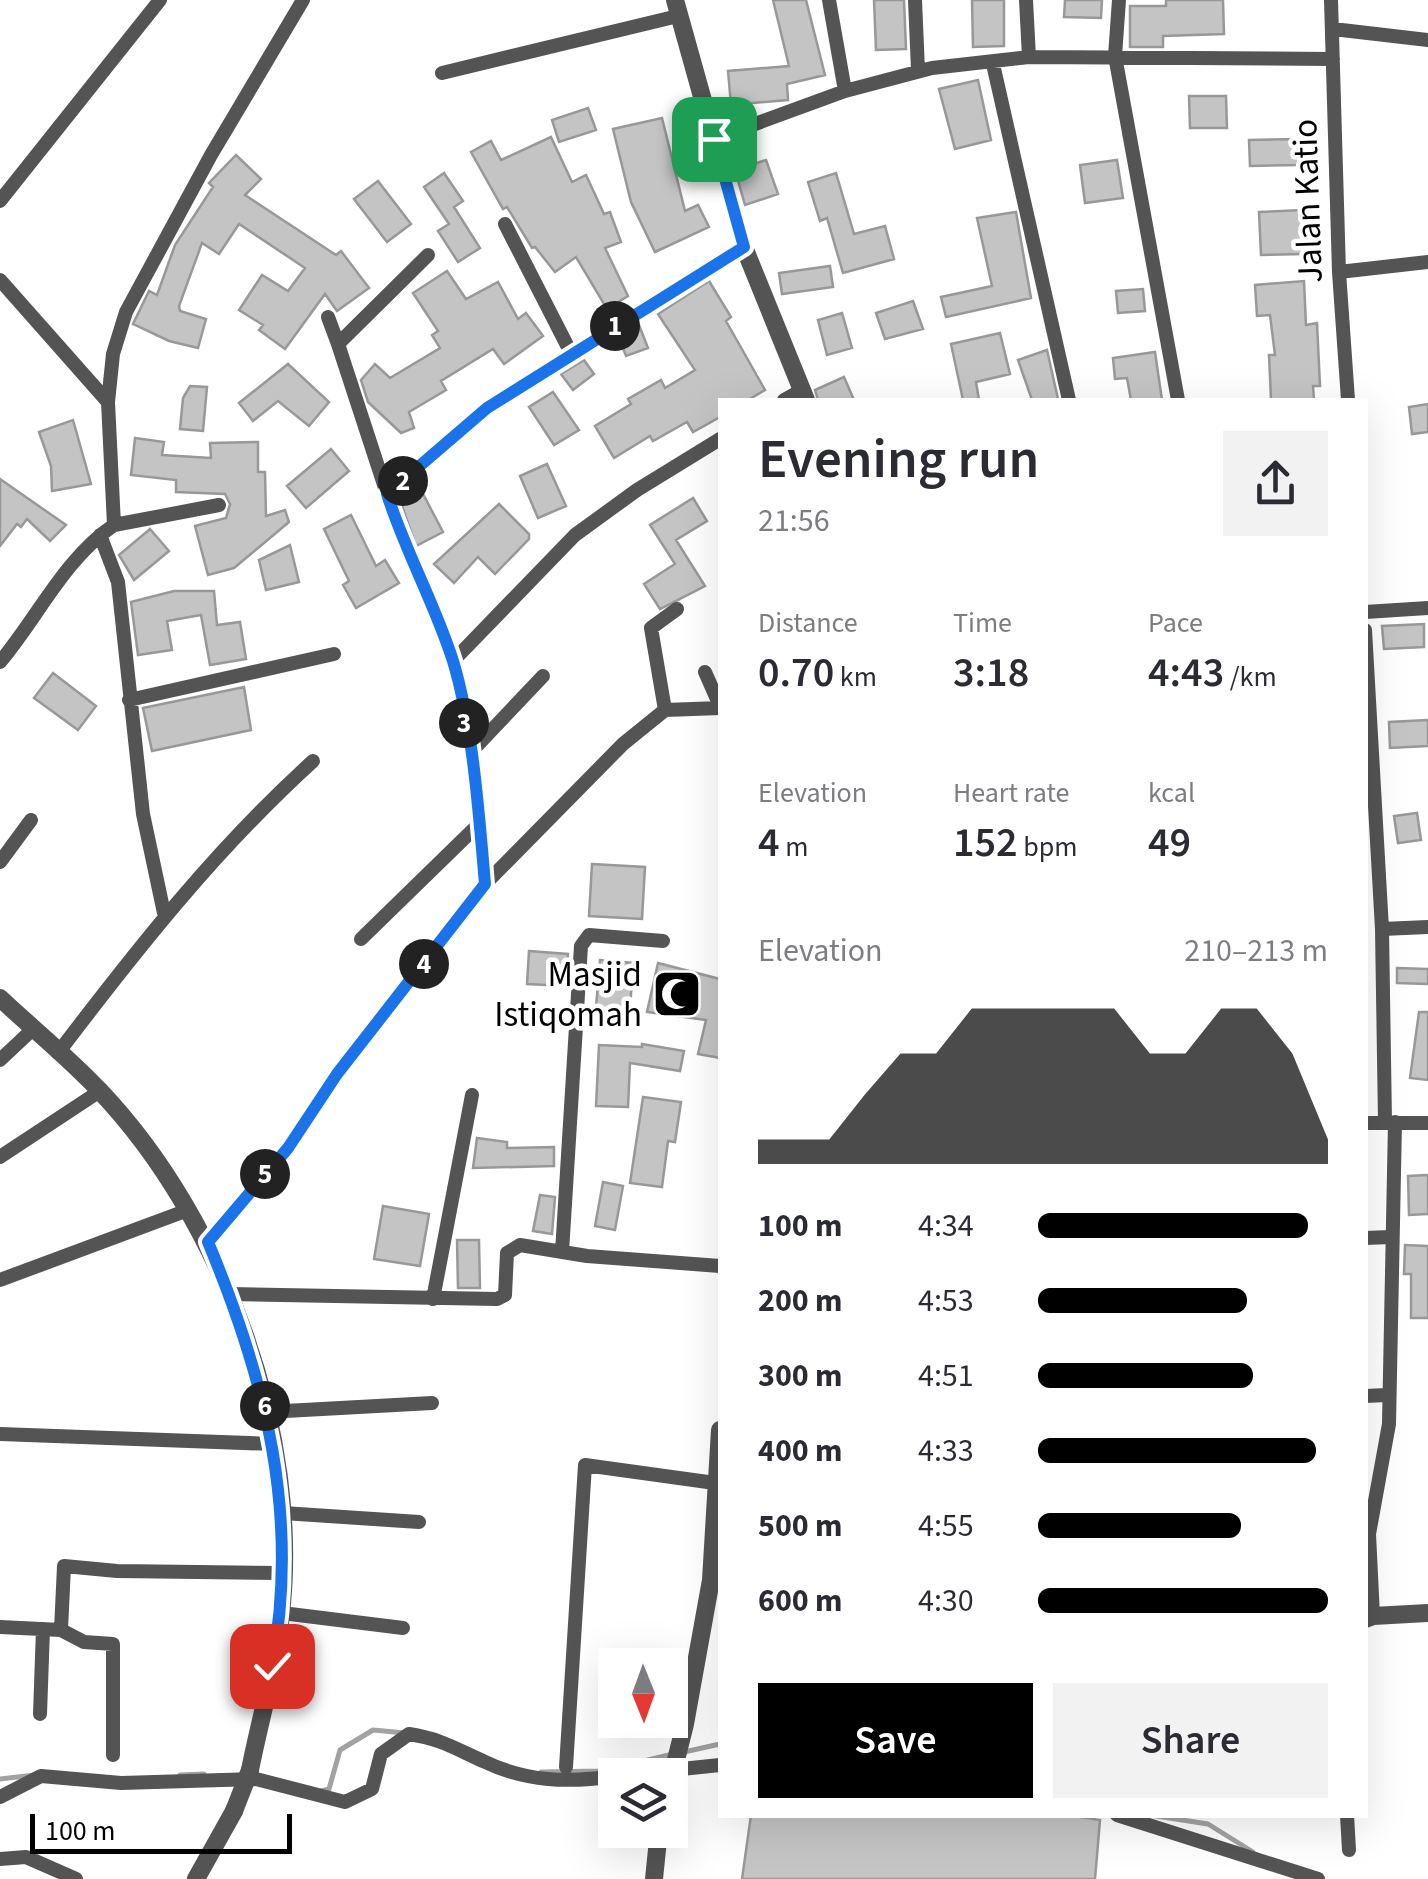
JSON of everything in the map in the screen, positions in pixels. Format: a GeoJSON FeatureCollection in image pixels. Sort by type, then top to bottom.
{"type":"FeatureCollection","features":[{"type":"Feature","properties":{"kind":"street"},"geometry":{"type":"LineString","coordinates":[[0,201],[160,0]]}},
{"type":"Feature","properties":{"kind":"street"},"geometry":{"type":"LineString","coordinates":[[114,525],[108,471],[108,402],[113,354],[126,312],[303,0]]}},
{"type":"Feature","properties":{"kind":"street"},"geometry":{"type":"LineString","coordinates":[[829,0],[845,91]]}},
{"type":"Feature","properties":{"kind":"street"},"geometry":{"type":"LineString","coordinates":[[914,0],[918,70]]}},
{"type":"Feature","properties":{"kind":"street"},"geometry":{"type":"LineString","coordinates":[[1026,0],[1029,58]]}},
{"type":"Feature","properties":{"kind":"street"},"geometry":{"type":"LineString","coordinates":[[1119,0],[1116,56],[1178,398]]}},
{"type":"Feature","properties":{"kind":"street","name":"Jalan Katio"},"geometry":{"type":"LineString","coordinates":[[1331,0],[1338,272],[1348,398]]}},
{"type":"Feature","properties":{"kind":"street"},"geometry":{"type":"LineString","coordinates":[[442,72],[676,8],[744,247],[804,395]]}},
{"type":"Feature","properties":{"kind":"street"},"geometry":{"type":"LineString","coordinates":[[1332,30],[1428,40]]}},
{"type":"Feature","properties":{"kind":"street"},"geometry":{"type":"LineString","coordinates":[[714,139],[845,91],[918,70],[1029,58],[1333,59]]}},
{"type":"Feature","properties":{"kind":"street"},"geometry":{"type":"LineString","coordinates":[[993,64],[1069,398]]}},
{"type":"Feature","properties":{"kind":"street"},"geometry":{"type":"LineString","coordinates":[[505,224],[571,353]]}},
{"type":"Feature","properties":{"kind":"street"},"geometry":{"type":"LineString","coordinates":[[387,494],[487,408],[744,247]]}},
{"type":"Feature","properties":{"kind":"street"},"geometry":{"type":"LineString","coordinates":[[338,344],[428,255]]}},
{"type":"Feature","properties":{"kind":"street"},"geometry":{"type":"LineString","coordinates":[[1338,272],[1428,262]]}},
{"type":"Feature","properties":{"kind":"street"},"geometry":{"type":"LineString","coordinates":[[0,280],[108,402]]}},
{"type":"Feature","properties":{"kind":"street"},"geometry":{"type":"LineString","coordinates":[[328,318],[404,546],[453,661],[470,754],[485,884]]}},
{"type":"Feature","properties":{"kind":"street"},"geometry":{"type":"LineString","coordinates":[[453,661],[575,535],[637,490],[718,440]]}},
{"type":"Feature","properties":{"kind":"street"},"geometry":{"type":"LineString","coordinates":[[0,662],[44,597],[100,534],[114,525],[219,504]]}},
{"type":"Feature","properties":{"kind":"street"},"geometry":{"type":"LineString","coordinates":[[100,534],[118,582],[143,814],[164,914]]}},
{"type":"Feature","properties":{"kind":"street"},"geometry":{"type":"LineString","coordinates":[[1368,612],[1428,608]]}},
{"type":"Feature","properties":{"kind":"street"},"geometry":{"type":"LineString","coordinates":[[665,710],[651,628],[677,609]]}},
{"type":"Feature","properties":{"kind":"street"},"geometry":{"type":"LineString","coordinates":[[129,700],[334,654]]}},
{"type":"Feature","properties":{"kind":"street"},"geometry":{"type":"LineString","coordinates":[[705,672],[718,702]]}},
{"type":"Feature","properties":{"kind":"street"},"geometry":{"type":"LineString","coordinates":[[470,754],[543,676]]}},
{"type":"Feature","properties":{"kind":"street"},"geometry":{"type":"LineString","coordinates":[[1368,683],[1382,929],[1392,1237],[1386,1395],[1389,1424],[1369,1534],[1369,1618],[1428,1613]]}},
{"type":"Feature","properties":{"kind":"street"},"geometry":{"type":"LineString","coordinates":[[208,1242],[288,1148],[337,1074],[485,884],[623,744],[665,710],[718,707]]}},
{"type":"Feature","properties":{"kind":"street"},"geometry":{"type":"LineString","coordinates":[[58,1053],[164,914],[273,797],[313,761]]}},
{"type":"Feature","properties":{"kind":"street"},"geometry":{"type":"LineString","coordinates":[[0,862],[31,820]]}},
{"type":"Feature","properties":{"kind":"street"},"geometry":{"type":"LineString","coordinates":[[361,939],[480,824]]}},
{"type":"Feature","properties":{"kind":"street"},"geometry":{"type":"LineString","coordinates":[[1382,929],[1428,927]]}},
{"type":"Feature","properties":{"kind":"street"},"geometry":{"type":"LineString","coordinates":[[562,1252],[580,946],[589,934],[662,941]]}},
{"type":"Feature","properties":{"kind":"street"},"geometry":{"type":"LineString","coordinates":[[0,998],[100,1091],[188,1210],[208,1242],[230,1294],[268,1412],[283,1514],[282,1613],[250,1770],[234,1811],[196,1879]]}},
{"type":"Feature","properties":{"kind":"street"},"geometry":{"type":"LineString","coordinates":[[0,1060],[33,1029]]}},
{"type":"Feature","properties":{"kind":"street"},"geometry":{"type":"LineString","coordinates":[[0,1157],[100,1091]]}},
{"type":"Feature","properties":{"kind":"street"},"geometry":{"type":"LineString","coordinates":[[433,1299],[472,1095]]}},
{"type":"Feature","properties":{"kind":"street"},"geometry":{"type":"LineString","coordinates":[[1368,1123],[1428,1123]]}},
{"type":"Feature","properties":{"kind":"street"},"geometry":{"type":"LineString","coordinates":[[0,1280],[188,1210]]}},
{"type":"Feature","properties":{"kind":"street"},"geometry":{"type":"LineString","coordinates":[[1368,1238],[1392,1237]]}},
{"type":"Feature","properties":{"kind":"street"},"geometry":{"type":"LineString","coordinates":[[230,1294],[497,1299],[505,1295],[507,1253],[512,1248],[718,1266]]}},
{"type":"Feature","properties":{"kind":"street"},"geometry":{"type":"LineString","coordinates":[[1368,1396],[1386,1395]]}},
{"type":"Feature","properties":{"kind":"street"},"geometry":{"type":"LineString","coordinates":[[268,1412],[432,1402]]}},
{"type":"Feature","properties":{"kind":"street"},"geometry":{"type":"LineString","coordinates":[[0,1434],[273,1444]]}},
{"type":"Feature","properties":{"kind":"street"},"geometry":{"type":"LineString","coordinates":[[677,1758],[716,1581],[718,1451]]}},
{"type":"Feature","properties":{"kind":"street"},"geometry":{"type":"LineString","coordinates":[[566,1767],[586,1464],[715,1483]]}},
{"type":"Feature","properties":{"kind":"street"},"geometry":{"type":"LineString","coordinates":[[283,1514],[418,1522]]}},
{"type":"Feature","properties":{"kind":"street"},"geometry":{"type":"LineString","coordinates":[[61,1630],[64,1566],[117,1571],[282,1573]]}},
{"type":"Feature","properties":{"kind":"street"},"geometry":{"type":"LineString","coordinates":[[282,1613],[403,1628]]}},
{"type":"Feature","properties":{"kind":"street"},"geometry":{"type":"LineString","coordinates":[[0,1628],[61,1630],[84,1642],[114,1644],[113,1755]]}},
{"type":"Feature","properties":{"kind":"street"},"geometry":{"type":"LineString","coordinates":[[40,1714],[43,1630]]}},
{"type":"Feature","properties":{"kind":"street"},"geometry":{"type":"LineString","coordinates":[[0,1797],[41,1776],[120,1783],[256,1779],[346,1802],[372,1789],[381,1754],[409,1734],[446,1740],[485,1762],[533,1778],[572,1783],[598,1779]]}},
{"type":"Feature","properties":{"kind":"street"},"geometry":{"type":"LineString","coordinates":[[688,1770],[718,1765]]}},
{"type":"Feature","properties":{"kind":"street"},"geometry":{"type":"LineString","coordinates":[[1126,1818],[1318,1879]]}},
{"type":"Feature","properties":{"kind":"street"},"geometry":{"type":"LineString","coordinates":[[1347,1818],[1349,1850]]}},
{"type":"Feature","properties":{"kind":"street"},"geometry":{"type":"LineString","coordinates":[[654,1879],[657,1848]]}},
{"type":"Feature","properties":{"kind":"street"},"geometry":{"type":"LineString","coordinates":[[0,1859],[26,1856],[76,1879]]}},
{"type":"Feature","properties":{"kind":"building"},"geometry":{"type":"Polygon","coordinates":[[[773,0],[806,0],[825,75],[787,84],[788,100],[731,105],[728,71],[789,66],[773,0]]]}},
{"type":"Feature","properties":{"kind":"building"},"geometry":{"type":"Polygon","coordinates":[[[874,0],[904,0],[906,49],[876,50],[874,0]]]}},
{"type":"Feature","properties":{"kind":"building"},"geometry":{"type":"Polygon","coordinates":[[[972,0],[1004,0],[1004,46],[973,47],[972,0]]]}},
{"type":"Feature","properties":{"kind":"building"},"geometry":{"type":"Polygon","coordinates":[[[1065,0],[1102,0],[1101,18],[1064,17],[1065,0]]]}},
{"type":"Feature","properties":{"kind":"building"},"geometry":{"type":"Polygon","coordinates":[[[1166,0],[1223,0],[1224,34],[1163,36],[1163,47],[1130,47],[1130,6],[1166,6],[1166,0]]]}},
{"type":"Feature","properties":{"kind":"building"},"geometry":{"type":"Polygon","coordinates":[[[978,80],[991,140],[955,149],[939,89],[978,80]]]}},
{"type":"Feature","properties":{"kind":"building"},"geometry":{"type":"Polygon","coordinates":[[[1189,96],[1226,96],[1227,128],[1190,128],[1189,96]]]}},
{"type":"Feature","properties":{"kind":"building"},"geometry":{"type":"Polygon","coordinates":[[[588,108],[596,130],[559,142],[552,120],[588,108]]]}},
{"type":"Feature","properties":{"kind":"building"},"geometry":{"type":"Polygon","coordinates":[[[662,118],[685,211],[698,205],[709,227],[655,252],[631,202],[613,129],[662,118]]]}},
{"type":"Feature","properties":{"kind":"building"},"geometry":{"type":"Polygon","coordinates":[[[551,137],[572,182],[586,175],[604,214],[610,212],[621,242],[605,248],[628,296],[607,309],[576,257],[555,272],[532,248],[507,207],[503,209],[471,152],[491,141],[501,160],[551,137]]]}},
{"type":"Feature","properties":{"kind":"building"},"geometry":{"type":"Polygon","coordinates":[[[1299,139],[1300,165],[1250,166],[1249,140],[1299,139]]]}},
{"type":"Feature","properties":{"kind":"building"},"geometry":{"type":"Polygon","coordinates":[[[236,155],[261,179],[245,195],[336,255],[341,251],[369,288],[337,311],[325,294],[285,349],[259,330],[263,325],[239,310],[262,275],[288,291],[305,268],[239,224],[219,254],[202,243],[179,306],[180,311],[206,319],[198,348],[169,341],[133,324],[149,291],[157,295],[175,245],[213,187],[209,183],[236,155]]]}},
{"type":"Feature","properties":{"kind":"building"},"geometry":{"type":"Polygon","coordinates":[[[766,160],[778,194],[745,205],[735,170],[766,160]]]}},
{"type":"Feature","properties":{"kind":"building"},"geometry":{"type":"Polygon","coordinates":[[[1117,160],[1123,198],[1085,203],[1080,165],[1117,160]]]}},
{"type":"Feature","properties":{"kind":"building"},"geometry":{"type":"Polygon","coordinates":[[[444,173],[463,201],[454,207],[480,248],[458,262],[438,231],[449,224],[424,187],[444,173]]]}},
{"type":"Feature","properties":{"kind":"building"},"geometry":{"type":"Polygon","coordinates":[[[836,173],[854,234],[885,226],[894,259],[843,273],[827,218],[820,221],[808,182],[836,173]]]}},
{"type":"Feature","properties":{"kind":"building"},"geometry":{"type":"Polygon","coordinates":[[[378,181],[411,224],[387,242],[354,199],[378,181]]]}},
{"type":"Feature","properties":{"kind":"building"},"geometry":{"type":"Polygon","coordinates":[[[1302,210],[1304,254],[1261,255],[1259,212],[1302,210]]]}},
{"type":"Feature","properties":{"kind":"building"},"geometry":{"type":"Polygon","coordinates":[[[1016,212],[1031,298],[946,317],[941,297],[992,286],[977,218],[1016,212]]]}},
{"type":"Feature","properties":{"kind":"building"},"geometry":{"type":"Polygon","coordinates":[[[830,266],[833,287],[782,294],[779,273],[830,266]]]}},
{"type":"Feature","properties":{"kind":"building"},"geometry":{"type":"Polygon","coordinates":[[[447,271],[466,299],[498,282],[518,319],[526,313],[543,336],[504,364],[493,349],[441,381],[446,390],[409,412],[414,428],[401,433],[368,402],[361,380],[375,364],[390,378],[440,348],[432,335],[438,331],[413,293],[447,271]]]}},
{"type":"Feature","properties":{"kind":"building"},"geometry":{"type":"Polygon","coordinates":[[[709,281],[731,317],[726,321],[765,390],[751,398],[718,398],[718,418],[693,432],[687,422],[653,441],[650,436],[614,458],[595,426],[631,404],[628,399],[661,380],[665,388],[695,370],[658,314],[709,281]]]}},
{"type":"Feature","properties":{"kind":"building"},"geometry":{"type":"Polygon","coordinates":[[[1304,281],[1306,325],[1317,323],[1320,386],[1313,386],[1314,398],[1271,398],[1269,355],[1275,355],[1270,315],[1257,316],[1255,285],[1304,281]]]}},
{"type":"Feature","properties":{"kind":"building"},"geometry":{"type":"Polygon","coordinates":[[[1143,289],[1145,311],[1118,313],[1116,291],[1143,289]]]}},
{"type":"Feature","properties":{"kind":"building"},"geometry":{"type":"Polygon","coordinates":[[[913,301],[923,329],[885,339],[876,313],[913,301]]]}},
{"type":"Feature","properties":{"kind":"building"},"geometry":{"type":"Polygon","coordinates":[[[842,313],[852,348],[827,355],[818,320],[842,313]]]}},
{"type":"Feature","properties":{"kind":"building"},"geometry":{"type":"Polygon","coordinates":[[[639,325],[648,348],[626,356],[619,338],[639,325]]]}},
{"type":"Feature","properties":{"kind":"building"},"geometry":{"type":"Polygon","coordinates":[[[1000,333],[1010,374],[976,382],[979,398],[963,398],[951,344],[1000,333]]]}},
{"type":"Feature","properties":{"kind":"building"},"geometry":{"type":"Polygon","coordinates":[[[1047,350],[1058,398],[1031,398],[1018,360],[1047,350]]]}},
{"type":"Feature","properties":{"kind":"building"},"geometry":{"type":"Polygon","coordinates":[[[1155,352],[1162,398],[1131,398],[1127,378],[1115,379],[1113,358],[1155,352]]]}},
{"type":"Feature","properties":{"kind":"building"},"geometry":{"type":"Polygon","coordinates":[[[584,360],[594,374],[573,390],[561,374],[584,360]]]}},
{"type":"Feature","properties":{"kind":"building"},"geometry":{"type":"Polygon","coordinates":[[[288,364],[329,402],[309,426],[278,401],[253,421],[239,403],[288,364]]]}},
{"type":"Feature","properties":{"kind":"building"},"geometry":{"type":"Polygon","coordinates":[[[844,377],[853,398],[817,398],[815,390],[844,377]]]}},
{"type":"Feature","properties":{"kind":"building"},"geometry":{"type":"Polygon","coordinates":[[[190,386],[207,387],[203,431],[180,429],[183,398],[190,386]]]}},
{"type":"Feature","properties":{"kind":"building"},"geometry":{"type":"Polygon","coordinates":[[[553,392],[579,430],[554,445],[529,407],[553,392]]]}},
{"type":"Feature","properties":{"kind":"building"},"geometry":{"type":"Polygon","coordinates":[[[1428,404],[1428,432],[1412,434],[1409,407],[1428,404]]]}},
{"type":"Feature","properties":{"kind":"building"},"geometry":{"type":"Polygon","coordinates":[[[73,420],[91,484],[52,491],[51,466],[39,432],[73,420]]]}},
{"type":"Feature","properties":{"kind":"building"},"geometry":{"type":"Polygon","coordinates":[[[135,438],[164,442],[162,455],[211,458],[210,443],[258,442],[258,472],[265,472],[266,516],[285,510],[289,522],[234,568],[208,575],[195,526],[226,518],[230,504],[225,494],[176,492],[176,480],[131,475],[135,438]]]}},
{"type":"Feature","properties":{"kind":"building"},"geometry":{"type":"Polygon","coordinates":[[[331,449],[349,471],[306,508],[287,486],[331,449]]]}},
{"type":"Feature","properties":{"kind":"building"},"geometry":{"type":"Polygon","coordinates":[[[547,464],[566,506],[538,518],[520,476],[547,464]]]}},
{"type":"Feature","properties":{"kind":"building"},"geometry":{"type":"Polygon","coordinates":[[[0,479],[66,525],[50,541],[27,519],[21,527],[17,524],[0,546],[0,479]]]}},
{"type":"Feature","properties":{"kind":"building"},"geometry":{"type":"Polygon","coordinates":[[[422,492],[443,532],[416,546],[401,503],[422,492]]]}},
{"type":"Feature","properties":{"kind":"building"},"geometry":{"type":"Polygon","coordinates":[[[693,498],[707,521],[676,540],[705,586],[660,609],[644,584],[675,564],[650,525],[693,498]]]}},
{"type":"Feature","properties":{"kind":"building"},"geometry":{"type":"Polygon","coordinates":[[[499,504],[529,534],[529,539],[495,574],[478,557],[454,583],[434,564],[499,504]]]}},
{"type":"Feature","properties":{"kind":"building"},"geometry":{"type":"Polygon","coordinates":[[[351,515],[376,566],[385,560],[399,583],[356,608],[343,585],[349,581],[324,529],[351,515]]]}},
{"type":"Feature","properties":{"kind":"building"},"geometry":{"type":"Polygon","coordinates":[[[150,529],[169,551],[134,580],[119,555],[150,529]]]}},
{"type":"Feature","properties":{"kind":"building"},"geometry":{"type":"Polygon","coordinates":[[[290,545],[299,582],[266,590],[259,560],[290,545]]]}},
{"type":"Feature","properties":{"kind":"building"},"geometry":{"type":"Polygon","coordinates":[[[174,591],[214,591],[217,625],[240,622],[246,659],[210,665],[201,615],[167,621],[172,650],[138,655],[131,602],[174,591]]]}},
{"type":"Feature","properties":{"kind":"building"},"geometry":{"type":"Polygon","coordinates":[[[1424,624],[1424,647],[1384,649],[1382,626],[1424,624]]]}},
{"type":"Feature","properties":{"kind":"building"},"geometry":{"type":"Polygon","coordinates":[[[53,673],[96,706],[78,730],[34,698],[53,673]]]}},
{"type":"Feature","properties":{"kind":"building"},"geometry":{"type":"Polygon","coordinates":[[[244,687],[251,730],[152,751],[143,708],[244,687]]]}},
{"type":"Feature","properties":{"kind":"building"},"geometry":{"type":"Polygon","coordinates":[[[1428,720],[1428,746],[1390,748],[1389,722],[1428,720]]]}},
{"type":"Feature","properties":{"kind":"building"},"geometry":{"type":"Polygon","coordinates":[[[1417,813],[1421,840],[1398,843],[1394,816],[1417,813]]]}},
{"type":"Feature","properties":{"kind":"building"},"geometry":{"type":"Polygon","coordinates":[[[592,864],[645,867],[642,919],[589,916],[592,864]]]}},
{"type":"Feature","properties":{"kind":"building"},"geometry":{"type":"Polygon","coordinates":[[[529,951],[568,954],[566,986],[527,984],[529,951]]]}},
{"type":"Feature","properties":{"kind":"building"},"geometry":{"type":"Polygon","coordinates":[[[600,960],[633,963],[630,1010],[596,1007],[600,960]]]}},
{"type":"Feature","properties":{"kind":"building","name":"Masjid Istiqomah"},"geometry":{"type":"Polygon","coordinates":[[[658,963],[718,978],[718,1058],[698,1054],[706,1020],[647,1012],[658,963]]]}},
{"type":"Feature","properties":{"kind":"building"},"geometry":{"type":"Polygon","coordinates":[[[1397,968],[1428,969],[1428,984],[1397,983],[1397,968]]]}},
{"type":"Feature","properties":{"kind":"building"},"geometry":{"type":"Polygon","coordinates":[[[1419,1012],[1428,1012],[1428,1080],[1410,1078],[1419,1012]]]}},
{"type":"Feature","properties":{"kind":"building"},"geometry":{"type":"Polygon","coordinates":[[[642,1044],[684,1051],[680,1071],[630,1063],[628,1107],[596,1106],[599,1045],[642,1044]]]}},
{"type":"Feature","properties":{"kind":"building"},"geometry":{"type":"Polygon","coordinates":[[[643,1097],[681,1102],[675,1142],[668,1141],[662,1187],[630,1183],[643,1097]]]}},
{"type":"Feature","properties":{"kind":"building"},"geometry":{"type":"Polygon","coordinates":[[[477,1138],[507,1142],[507,1148],[554,1147],[554,1166],[473,1168],[477,1138]]]}},
{"type":"Feature","properties":{"kind":"building"},"geometry":{"type":"Polygon","coordinates":[[[1428,1175],[1428,1214],[1409,1215],[1408,1176],[1428,1175]]]}},
{"type":"Feature","properties":{"kind":"building"},"geometry":{"type":"Polygon","coordinates":[[[603,1182],[623,1186],[615,1230],[595,1226],[603,1182]]]}},
{"type":"Feature","properties":{"kind":"building"},"geometry":{"type":"Polygon","coordinates":[[[540,1195],[555,1197],[552,1234],[533,1231],[540,1195]]]}},
{"type":"Feature","properties":{"kind":"building"},"geometry":{"type":"Polygon","coordinates":[[[383,1206],[429,1214],[420,1266],[374,1259],[383,1206]]]}},
{"type":"Feature","properties":{"kind":"building"},"geometry":{"type":"Polygon","coordinates":[[[457,1240],[479,1240],[480,1288],[458,1288],[457,1240]]]}},
{"type":"Feature","properties":{"kind":"building"},"geometry":{"type":"Polygon","coordinates":[[[1405,1245],[1428,1246],[1428,1318],[1411,1318],[1411,1274],[1404,1274],[1405,1245]]]}},
{"type":"Feature","properties":{"kind":"building"},"geometry":{"type":"Polygon","coordinates":[[[751,1818],[1100,1820],[1095,1879],[742,1879],[751,1818]]]}},
{"type":"Feature","properties":{"kind":"waterway"},"geometry":{"type":"LineString","coordinates":[[321,1791],[329,1789],[340,1750],[373,1730],[405,1733]]}},
{"type":"Feature","properties":{"kind":"waterway"},"geometry":{"type":"LineString","coordinates":[[684,1752],[718,1744]]}},
{"type":"Feature","properties":{"kind":"waterway"},"geometry":{"type":"LineString","coordinates":[[541,1772],[602,1771],[673,1754]]}},
{"type":"Feature","properties":{"kind":"waterway"},"geometry":{"type":"LineString","coordinates":[[180,1775],[204,1774]]}},
{"type":"Feature","properties":{"kind":"waterway"},"geometry":{"type":"LineString","coordinates":[[0,1779],[35,1775]]}},
{"type":"Feature","properties":{"kind":"waterway"},"geometry":{"type":"LineString","coordinates":[[1169,1818],[1208,1824],[1253,1852]]}},
{"type":"Feature","properties":{"kind":"place","name":"Masjid Istiqomah"},"geometry":{"type":"Point","coordinates":[677,994]}},
{"type":"Feature","properties":{"kind":"route"},"geometry":{"type":"LineString","coordinates":[[272,1666],[282,1613],[283,1514],[273,1444],[268,1412],[230,1294],[208,1242],[288,1148],[337,1074],[485,884],[470,754],[453,661],[404,546],[387,494],[487,408],[744,247],[714,139]]}}]}
